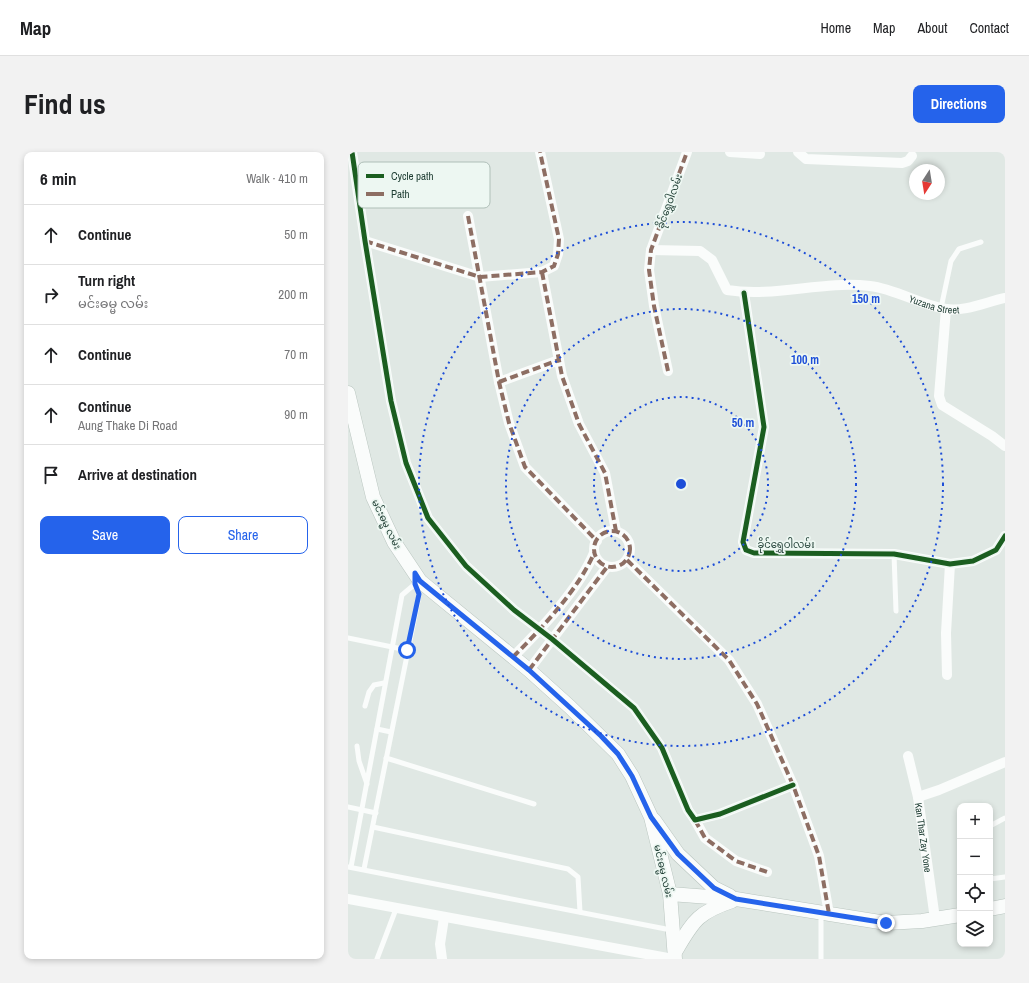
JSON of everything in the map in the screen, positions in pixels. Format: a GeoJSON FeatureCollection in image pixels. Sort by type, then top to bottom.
{"type":"FeatureCollection","features":[{"type":"Feature","properties":{"kind":"main road","name":"မင်းဓမ္မ လမ်း"},"geometry":{"type":"LineString","coordinates":[[348,393],[373,497],[394,542],[415,579],[420,581],[529,670],[570,707],[618,754],[632,776],[651,817],[670,894],[674,957]]}},
{"type":"Feature","properties":{"kind":"main road"},"geometry":{"type":"LineString","coordinates":[[651,817],[678,854],[714,888],[736,899]]}},
{"type":"Feature","properties":{"kind":"main road"},"geometry":{"type":"LineString","coordinates":[[670,894],[736,899],[886,923],[957,915]]}},
{"type":"Feature","properties":{"kind":"main road"},"geometry":{"type":"LineString","coordinates":[[674,957],[694,921],[714,907],[736,899]]}},
{"type":"Feature","properties":{"kind":"street"},"geometry":{"type":"LineString","coordinates":[[352,152],[358,193]]}},
{"type":"Feature","properties":{"kind":"street"},"geometry":{"type":"LineString","coordinates":[[365,241],[480,277],[542,272],[554,266],[558,254],[559,239],[540,152]]}},
{"type":"Feature","properties":{"kind":"street","name":"ခိုင်ရွှေဝါလမ်း"},"geometry":{"type":"LineString","coordinates":[[668,371],[654,306],[649,270],[651,250],[687,152]]}},
{"type":"Feature","properties":{"kind":"street"},"geometry":{"type":"LineString","coordinates":[[730,152],[760,154]]}},
{"type":"Feature","properties":{"kind":"street"},"geometry":{"type":"LineString","coordinates":[[798,152],[806,159],[902,163],[908,161],[912,154]]}},
{"type":"Feature","properties":{"kind":"street"},"geometry":{"type":"LineString","coordinates":[[360,208],[393,408],[406,463],[428,518],[466,566],[514,610],[540,629],[634,708],[662,748],[688,810],[705,838],[736,861],[766,872]]}},
{"type":"Feature","properties":{"kind":"street"},"geometry":{"type":"LineString","coordinates":[[468,216],[499,382],[509,423],[525,467],[597,541]]}},
{"type":"Feature","properties":{"kind":"street"},"geometry":{"type":"LineString","coordinates":[[651,250],[700,251],[712,260],[727,290],[744,293]]}},
{"type":"Feature","properties":{"kind":"street"},"geometry":{"type":"LineString","coordinates":[[542,272],[562,376],[579,424],[605,473],[616,532]]}},
{"type":"Feature","properties":{"kind":"street","name":"Yuzana Street"},"geometry":{"type":"LineString","coordinates":[[744,293],[840,285],[870,286],[943,308],[974,307],[1005,298]]}},
{"type":"Feature","properties":{"kind":"street","name":"ခိုင်ရွှေဝါလမ်း"},"geometry":{"type":"LineString","coordinates":[[744,293],[764,427],[743,542],[746,550],[754,553],[894,554],[950,564],[973,561],[996,550],[1005,536]]}},
{"type":"Feature","properties":{"kind":"street"},"geometry":{"type":"LineString","coordinates":[[943,308],[939,396],[942,405],[992,436],[1005,446]]}},
{"type":"Feature","properties":{"kind":"street"},"geometry":{"type":"LineString","coordinates":[[499,382],[559,360]]}},
{"type":"Feature","properties":{"kind":"street"},"geometry":{"type":"LineString","coordinates":[[513,657],[540,629],[587,570],[600,535],[610,531],[616,532],[627,538],[630,543],[631,549],[627,560],[618,567],[606,567],[596,559],[594,553]]}},
{"type":"Feature","properties":{"kind":"street"},"geometry":{"type":"LineString","coordinates":[[627,560],[729,660],[757,704],[793,785],[819,856],[825,914]]}},
{"type":"Feature","properties":{"kind":"street"},"geometry":{"type":"LineString","coordinates":[[947,676],[946,633],[950,564]]}},
{"type":"Feature","properties":{"kind":"street"},"geometry":{"type":"LineString","coordinates":[[529,670],[606,567]]}},
{"type":"Feature","properties":{"kind":"street","name":"Kan Thar Zay Yone"},"geometry":{"type":"LineString","coordinates":[[908,756],[918,796],[935,919]]}},
{"type":"Feature","properties":{"kind":"street"},"geometry":{"type":"LineString","coordinates":[[918,796],[939,790],[1005,762]]}},
{"type":"Feature","properties":{"kind":"street"},"geometry":{"type":"LineString","coordinates":[[695,820],[720,814],[793,785]]}},
{"type":"Feature","properties":{"kind":"street"},"geometry":{"type":"LineString","coordinates":[[348,899],[444,918],[674,957]]}},
{"type":"Feature","properties":{"kind":"street"},"geometry":{"type":"LineString","coordinates":[[442,959],[440,944],[444,918]]}},
{"type":"Feature","properties":{"kind":"lane"},"geometry":{"type":"LineString","coordinates":[[943,308],[951,261],[959,249],[981,242]]}},
{"type":"Feature","properties":{"kind":"lane"},"geometry":{"type":"LineString","coordinates":[[894,554],[896,611]]}},
{"type":"Feature","properties":{"kind":"lane"},"geometry":{"type":"LineString","coordinates":[[415,579],[402,595],[393,647],[384,683],[378,728],[367,785],[349,867],[673,930]]}},
{"type":"Feature","properties":{"kind":"lane"},"geometry":{"type":"LineString","coordinates":[[364,869],[419,594],[415,579]]}},
{"type":"Feature","properties":{"kind":"lane"},"geometry":{"type":"LineString","coordinates":[[348,638],[407,650]]}},
{"type":"Feature","properties":{"kind":"lane"},"geometry":{"type":"LineString","coordinates":[[365,706],[369,692],[374,685],[384,683]]}},
{"type":"Feature","properties":{"kind":"lane"},"geometry":{"type":"LineString","coordinates":[[378,728],[391,732]]}},
{"type":"Feature","properties":{"kind":"lane"},"geometry":{"type":"LineString","coordinates":[[357,746],[358,761],[367,785]]}},
{"type":"Feature","properties":{"kind":"lane"},"geometry":{"type":"LineString","coordinates":[[386,758],[534,804]]}},
{"type":"Feature","properties":{"kind":"lane"},"geometry":{"type":"LineString","coordinates":[[348,807],[376,813]]}},
{"type":"Feature","properties":{"kind":"lane"},"geometry":{"type":"LineString","coordinates":[[993,824],[1005,818]]}},
{"type":"Feature","properties":{"kind":"lane"},"geometry":{"type":"LineString","coordinates":[[373,827],[568,869],[578,876],[580,912]]}},
{"type":"Feature","properties":{"kind":"lane"},"geometry":{"type":"LineString","coordinates":[[993,878],[1005,877]]}},
{"type":"Feature","properties":{"kind":"lane"},"geometry":{"type":"LineString","coordinates":[[377,959],[396,909]]}},
{"type":"Feature","properties":{"kind":"lane"},"geometry":{"type":"LineString","coordinates":[[821,959],[825,914]]}},
{"type":"Feature","properties":{"kind":"marked path"},"geometry":{"type":"LineString","coordinates":[[365,241],[480,277],[542,272],[554,266],[558,254],[559,239],[540,152]]}},
{"type":"Feature","properties":{"kind":"marked path"},"geometry":{"type":"LineString","coordinates":[[668,371],[654,306],[649,270],[651,250],[687,152]]}},
{"type":"Feature","properties":{"kind":"marked path"},"geometry":{"type":"LineString","coordinates":[[468,216],[499,382],[509,423],[525,467],[597,541]]}},
{"type":"Feature","properties":{"kind":"marked path"},"geometry":{"type":"LineString","coordinates":[[542,272],[562,376],[579,424],[605,473],[616,531]]}},
{"type":"Feature","properties":{"kind":"marked path"},"geometry":{"type":"LineString","coordinates":[[499,382],[559,360]]}},
{"type":"Feature","properties":{"kind":"marked path"},"geometry":{"type":"LineString","coordinates":[[616,531],[625,536],[629,542],[630,549],[629,556],[625,562],[616,567],[608,567],[599,562],[595,556],[594,545],[599,536],[605,532],[616,531]]}},
{"type":"Feature","properties":{"kind":"marked path"},"geometry":{"type":"LineString","coordinates":[[513,657],[547,621],[569,594],[587,567],[594,553]]}},
{"type":"Feature","properties":{"kind":"marked path"},"geometry":{"type":"LineString","coordinates":[[627,560],[729,660],[757,704],[793,785],[819,856],[829,914]]}},
{"type":"Feature","properties":{"kind":"marked path"},"geometry":{"type":"LineString","coordinates":[[529,670],[607,567]]}},
{"type":"Feature","properties":{"kind":"marked path"},"geometry":{"type":"LineString","coordinates":[[695,820],[705,838],[736,861],[767,872]]}},
{"type":"Feature","properties":{"kind":"cycle path"},"geometry":{"type":"LineString","coordinates":[[352,152],[358,193]]}},
{"type":"Feature","properties":{"kind":"cycle path"},"geometry":{"type":"LineString","coordinates":[[360,208],[391,401],[406,463],[428,518],[466,566],[514,610],[552,639],[634,708],[662,748],[688,810],[695,820],[720,814],[793,785]]}},
{"type":"Feature","properties":{"kind":"cycle path"},"geometry":{"type":"LineString","coordinates":[[744,293],[764,427],[743,542],[746,550],[754,553],[894,554],[950,564],[973,561],[996,550],[1005,536]]}},
{"type":"Feature","properties":{"kind":"route"},"geometry":{"type":"LineString","coordinates":[[407,650],[419,594],[415,584],[415,573],[420,581],[516,661],[529,670],[601,736],[618,754],[632,776],[651,817],[663,830],[678,854],[714,888],[736,899],[886,923]]}}]}
